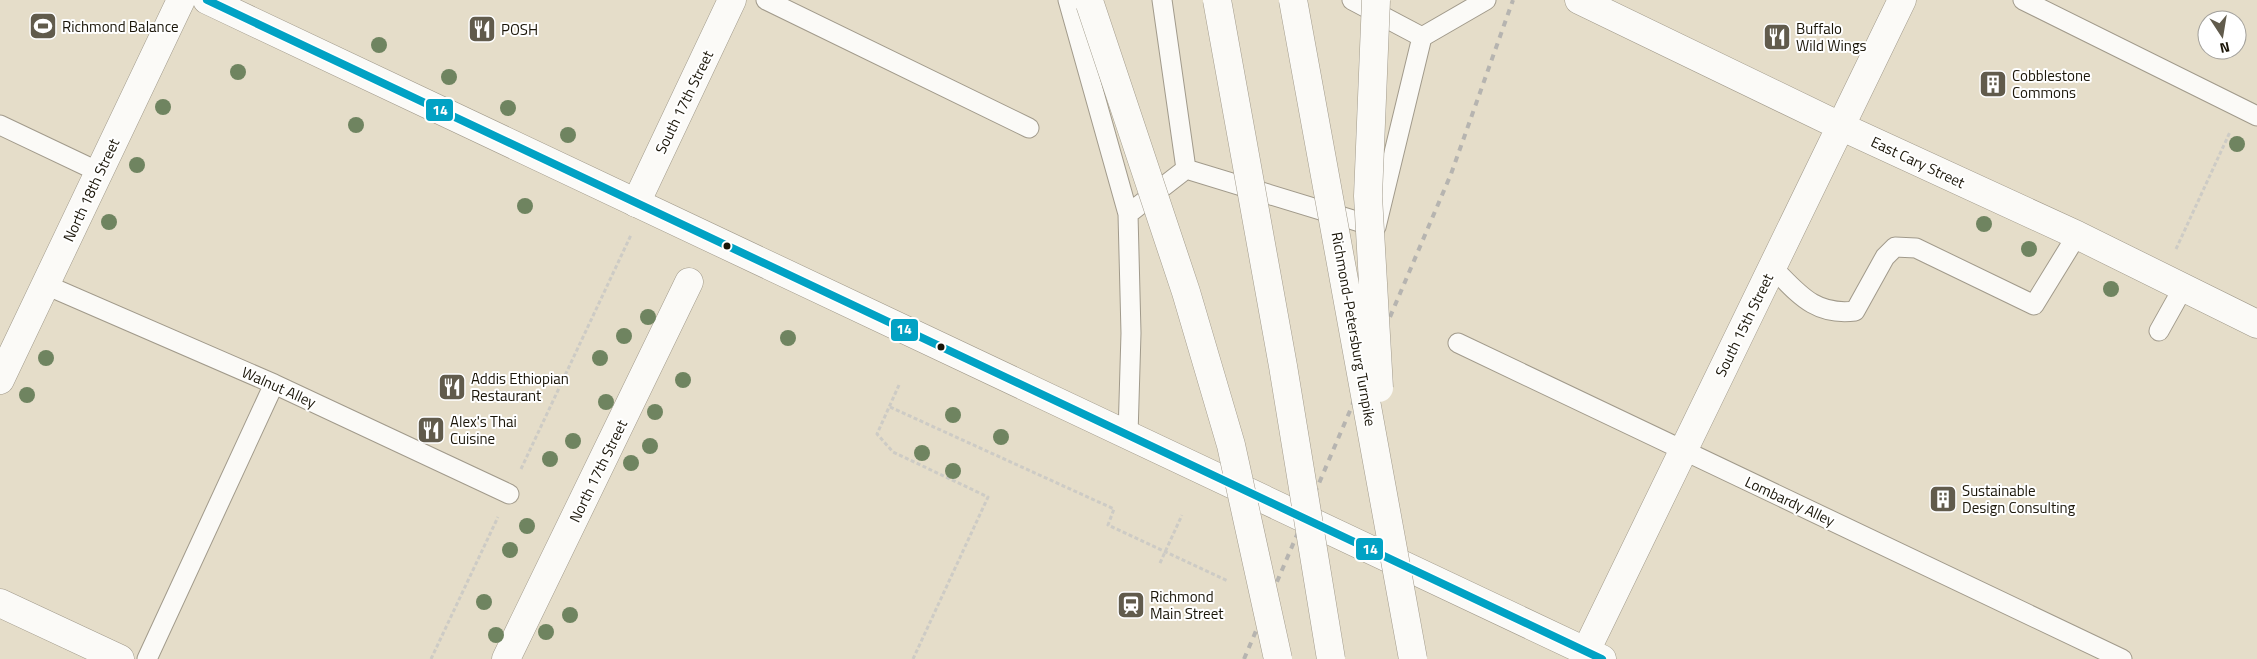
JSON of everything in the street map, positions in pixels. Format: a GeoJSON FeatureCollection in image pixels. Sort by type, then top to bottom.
{"type":"FeatureCollection","features":[{"type":"Feature","properties":{"kind":"main road","name":"North 18th Street"},"geometry":{"type":"LineString","coordinates":[[0,380],[181,0]]}},
{"type":"Feature","properties":{"kind":"main road"},"geometry":{"type":"LineString","coordinates":[[207,0],[1591,656]]}},
{"type":"Feature","properties":{"kind":"main road","name":"South 17th Street"},"geometry":{"type":"LineString","coordinates":[[636,203],[732,0]]}},
{"type":"Feature","properties":{"kind":"main road"},"geometry":{"type":"LineString","coordinates":[[1217,0],[1283,366],[1331,659]]}},
{"type":"Feature","properties":{"kind":"main road","name":"Richmond-Petersburg Turnpike"},"geometry":{"type":"LineString","coordinates":[[1293,0],[1413,659]]}},
{"type":"Feature","properties":{"kind":"main road"},"geometry":{"type":"LineString","coordinates":[[1376,0],[1368,196],[1387,509]]}},
{"type":"Feature","properties":{"kind":"main road","name":"South 15th Street"},"geometry":{"type":"LineString","coordinates":[[1591,656],[1684,450],[1902,0]]}},
{"type":"Feature","properties":{"kind":"main road","name":"East Cary Street"},"geometry":{"type":"LineString","coordinates":[[1582,1],[1840,126],[2077,235],[2257,324]]}},
{"type":"Feature","properties":{"kind":"main road"},"geometry":{"type":"LineString","coordinates":[[1079,2],[1186,292],[1231,445],[1278,659]]}},
{"type":"Feature","properties":{"kind":"main road","name":"North 17th Street"},"geometry":{"type":"LineString","coordinates":[[506,659],[689,282]]}},
{"type":"Feature","properties":{"kind":"main road"},"geometry":{"type":"LineString","coordinates":[[0,603],[120,659]]}},
{"type":"Feature","properties":{"kind":"lane"},"geometry":{"type":"LineString","coordinates":[[766,0],[1030,128]]}},
{"type":"Feature","properties":{"kind":"lane"},"geometry":{"type":"LineString","coordinates":[[1162,0],[1186,169]]}},
{"type":"Feature","properties":{"kind":"lane"},"geometry":{"type":"LineString","coordinates":[[1352,0],[1422,38]]}},
{"type":"Feature","properties":{"kind":"lane"},"geometry":{"type":"LineString","coordinates":[[1186,169],[1376,227],[1422,38],[1486,0]]}},
{"type":"Feature","properties":{"kind":"lane"},"geometry":{"type":"LineString","coordinates":[[2023,0],[2249,112]]}},
{"type":"Feature","properties":{"kind":"lane"},"geometry":{"type":"LineString","coordinates":[[1079,2],[1128,214],[1131,333],[1128,435]]}},
{"type":"Feature","properties":{"kind":"lane"},"geometry":{"type":"LineString","coordinates":[[0,125],[99,172]]}},
{"type":"Feature","properties":{"kind":"lane"},"geometry":{"type":"LineString","coordinates":[[1128,214],[1186,169]]}},
{"type":"Feature","properties":{"kind":"lane"},"geometry":{"type":"LineString","coordinates":[[1772,267],[1806,301],[1837,313],[1855,311],[1885,258],[1895,247],[1916,248],[2034,305],[2077,235]]}},
{"type":"Feature","properties":{"kind":"lane","name":"Walnut Alley"},"geometry":{"type":"LineString","coordinates":[[46,284],[274,384],[509,494]]}},
{"type":"Feature","properties":{"kind":"lane"},"geometry":{"type":"LineString","coordinates":[[2159,331],[2183,288]]}},
{"type":"Feature","properties":{"kind":"lane","name":"Lombardy Alley"},"geometry":{"type":"LineString","coordinates":[[1458,343],[2122,659]]}},
{"type":"Feature","properties":{"kind":"lane"},"geometry":{"type":"LineString","coordinates":[[147,659],[274,384]]}},
{"type":"Feature","properties":{"kind":"path"},"geometry":{"type":"LineString","coordinates":[[2175,249],[2249,112]]}},
{"type":"Feature","properties":{"kind":"path"},"geometry":{"type":"LineString","coordinates":[[431,659],[624,250]]}},
{"type":"Feature","properties":{"kind":"path"},"geometry":{"type":"LineString","coordinates":[[899,385],[877,434],[893,452],[988,497],[913,659]]}},
{"type":"Feature","properties":{"kind":"path"},"geometry":{"type":"LineString","coordinates":[[890,407],[1114,509],[1108,525],[1234,583]]}},
{"type":"Feature","properties":{"kind":"path"},"geometry":{"type":"LineString","coordinates":[[1160,563],[1182,516]]}},
{"type":"Feature","properties":{"kind":"railway"},"geometry":{"type":"LineString","coordinates":[[1244,659],[1451,174],[1513,0]]}},
{"type":"Feature","properties":{"kind":"transit line","name":"14"},"geometry":{"type":"LineString","coordinates":[[207,0],[1602,659]]}},
{"type":"Feature","properties":{"kind":"place","name":"Richmond Balance"},"geometry":{"type":"Point","coordinates":[43,26]}},
{"type":"Feature","properties":{"kind":"place","name":"POSH"},"geometry":{"type":"Point","coordinates":[482,29]}},
{"type":"Feature","properties":{"kind":"place","name":"Buffalo Wild Wings"},"geometry":{"type":"Point","coordinates":[1777,37]}},
{"type":"Feature","properties":{"kind":"place","name":"Cobblestone Commons"},"geometry":{"type":"Point","coordinates":[1993,84]}},
{"type":"Feature","properties":{"kind":"place","name":"Addis Ethiopian Restaurant"},"geometry":{"type":"Point","coordinates":[452,387]}},
{"type":"Feature","properties":{"kind":"place","name":"Alex's Thai Cuisine"},"geometry":{"type":"Point","coordinates":[431,430]}},
{"type":"Feature","properties":{"kind":"place","name":"Sustainable Design Consulting"},"geometry":{"type":"Point","coordinates":[1943,499]}},
{"type":"Feature","properties":{"kind":"place","name":"Richmond Main Street"},"geometry":{"type":"Point","coordinates":[1131,605]}}]}
